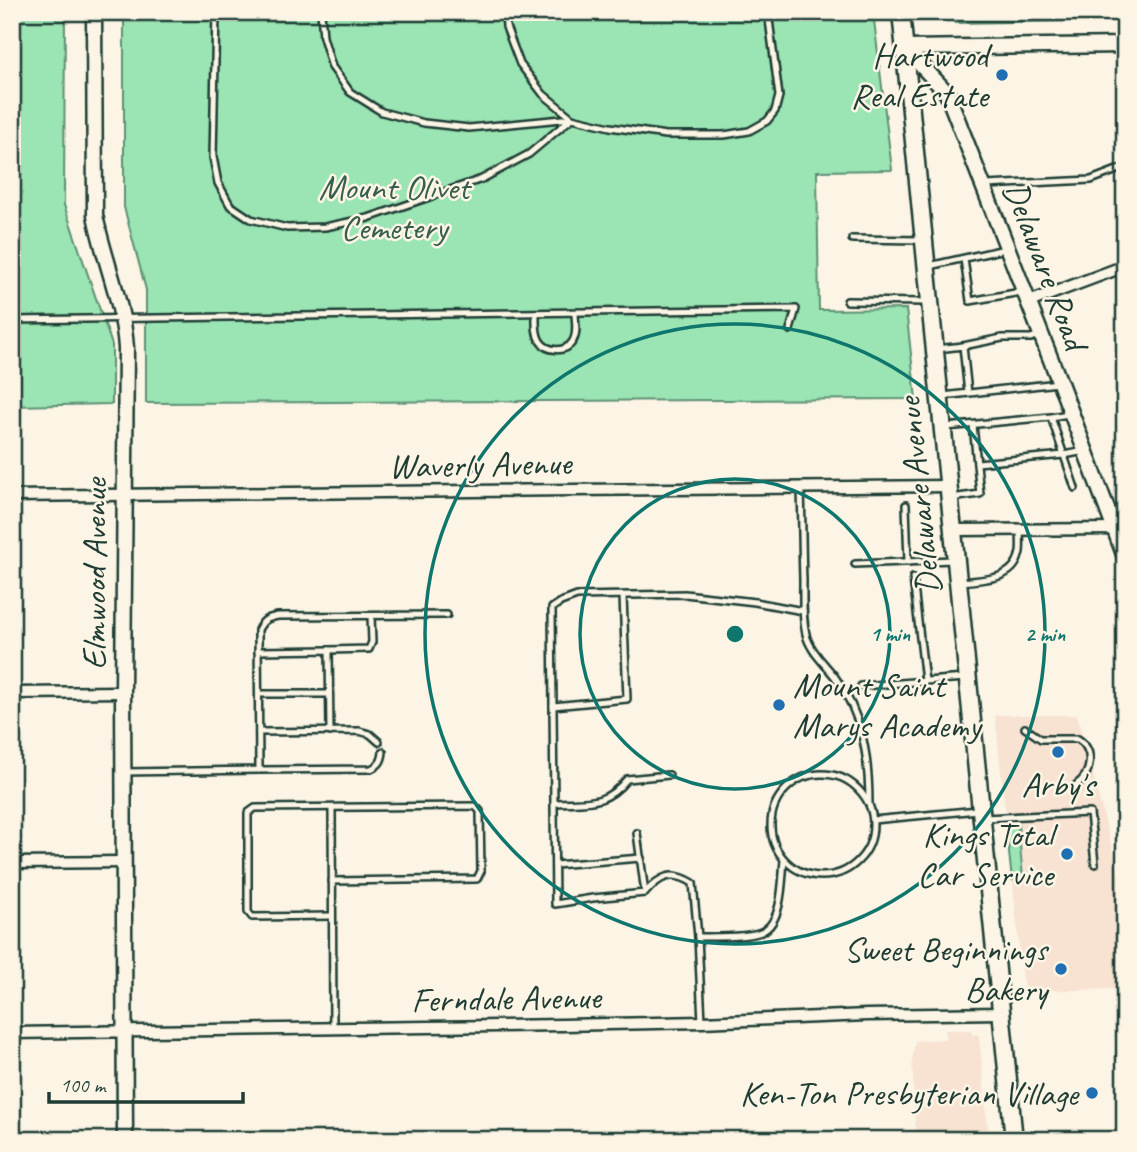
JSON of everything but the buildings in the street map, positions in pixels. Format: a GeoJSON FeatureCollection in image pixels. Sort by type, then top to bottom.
{"type":"FeatureCollection","features":[{"type":"Feature","properties":{"kind":"main road","name":"Delaware Avenue"},"geometry":{"type":"LineString","coordinates":[[901,12],[1014,1140]]}},
{"type":"Feature","properties":{"kind":"street","name":"Elmwood Avenue"},"geometry":{"type":"LineString","coordinates":[[94,12],[95,215],[120,301],[126,348],[123,692],[125,1140]]}},
{"type":"Feature","properties":{"kind":"street"},"geometry":{"type":"LineString","coordinates":[[905,48],[1125,45]]}},
{"type":"Feature","properties":{"kind":"street","name":"Delaware Road"},"geometry":{"type":"LineString","coordinates":[[905,48],[947,93],[1085,451],[1119,529],[1125,556]]}},
{"type":"Feature","properties":{"kind":"street"},"geometry":{"type":"LineString","coordinates":[[1027,297],[1125,266]]}},
{"type":"Feature","properties":{"kind":"street","name":"Waverly Avenue"},"geometry":{"type":"LineString","coordinates":[[12,496],[801,488],[949,492]]}},
{"type":"Feature","properties":{"kind":"street"},"geometry":{"type":"LineString","coordinates":[[953,530],[1119,529]]}},
{"type":"Feature","properties":{"kind":"street"},"geometry":{"type":"LineString","coordinates":[[12,693],[123,692]]}},
{"type":"Feature","properties":{"kind":"street"},"geometry":{"type":"LineString","coordinates":[[12,863],[124,862]]}},
{"type":"Feature","properties":{"kind":"street","name":"Ferndale Avenue"},"geometry":{"type":"LineString","coordinates":[[12,1033],[702,1022],[1001,1013]]}},
{"type":"Feature","properties":{"kind":"lane"},"geometry":{"type":"LineString","coordinates":[[216,12],[212,157],[218,183],[230,205],[251,219],[287,228],[325,227],[368,218],[482,179],[529,154],[572,118]]}},
{"type":"Feature","properties":{"kind":"lane"},"geometry":{"type":"LineString","coordinates":[[321,12],[323,37],[332,67],[350,92],[382,112],[424,122],[469,128],[572,118],[666,135],[724,135],[748,131],[767,121],[775,111],[779,96],[768,12]]}},
{"type":"Feature","properties":{"kind":"lane"},"geometry":{"type":"LineString","coordinates":[[505,12],[506,27],[520,64],[543,94],[572,118]]}},
{"type":"Feature","properties":{"kind":"lane"},"geometry":{"type":"LineString","coordinates":[[983,185],[1091,180],[1125,167]]}},
{"type":"Feature","properties":{"kind":"lane"},"geometry":{"type":"LineString","coordinates":[[852,239],[923,240]]}},
{"type":"Feature","properties":{"kind":"lane"},"geometry":{"type":"LineString","coordinates":[[926,267],[1008,249]]}},
{"type":"Feature","properties":{"kind":"lane"},"geometry":{"type":"LineString","coordinates":[[964,259],[970,301],[1027,297]]}},
{"type":"Feature","properties":{"kind":"lane"},"geometry":{"type":"LineString","coordinates":[[847,301],[930,302]]}},
{"type":"Feature","properties":{"kind":"lane"},"geometry":{"type":"LineString","coordinates":[[12,320],[796,309],[790,330]]}},
{"type":"Feature","properties":{"kind":"lane"},"geometry":{"type":"LineString","coordinates":[[536,313],[536,333],[540,341],[547,348],[557,350],[567,348],[573,341],[576,332],[575,313]]}},
{"type":"Feature","properties":{"kind":"lane"},"geometry":{"type":"LineString","coordinates":[[935,349],[1002,338],[1031,338],[1041,334]]}},
{"type":"Feature","properties":{"kind":"lane"},"geometry":{"type":"LineString","coordinates":[[963,346],[968,393]]}},
{"type":"Feature","properties":{"kind":"lane"},"geometry":{"type":"LineString","coordinates":[[939,396],[1060,383]]}},
{"type":"Feature","properties":{"kind":"lane"},"geometry":{"type":"LineString","coordinates":[[943,428],[1071,413]]}},
{"type":"Feature","properties":{"kind":"lane"},"geometry":{"type":"LineString","coordinates":[[1051,417],[1075,488]]}},
{"type":"Feature","properties":{"kind":"lane"},"geometry":{"type":"LineString","coordinates":[[949,492],[979,494],[973,425]]}},
{"type":"Feature","properties":{"kind":"lane"},"geometry":{"type":"LineString","coordinates":[[976,463],[1085,451]]}},
{"type":"Feature","properties":{"kind":"lane"},"geometry":{"type":"LineString","coordinates":[[801,488],[803,611],[806,634],[809,643],[850,701],[859,721],[864,739],[873,835],[867,850],[857,863],[844,872],[828,876],[812,876],[797,870],[784,860],[775,845],[771,828],[773,810],[781,794],[794,782],[811,775],[829,775],[846,780],[860,791],[869,804]]}},
{"type":"Feature","properties":{"kind":"lane"},"geometry":{"type":"LineString","coordinates":[[906,505],[908,562]]}},
{"type":"Feature","properties":{"kind":"lane"},"geometry":{"type":"LineString","coordinates":[[958,582],[998,578],[1014,568],[1020,553],[1020,530]]}},
{"type":"Feature","properties":{"kind":"lane"},"geometry":{"type":"LineString","coordinates":[[855,564],[956,560]]}},
{"type":"Feature","properties":{"kind":"lane"},"geometry":{"type":"LineString","coordinates":[[913,578],[925,681]]}},
{"type":"Feature","properties":{"kind":"lane"},"geometry":{"type":"LineString","coordinates":[[702,1022],[693,883],[684,878],[667,876],[656,880],[645,893],[555,904],[552,608],[561,601],[576,596],[685,594],[803,611]]}},
{"type":"Feature","properties":{"kind":"lane"},"geometry":{"type":"LineString","coordinates":[[553,706],[627,699],[623,596]]}},
{"type":"Feature","properties":{"kind":"lane"},"geometry":{"type":"LineString","coordinates":[[259,771],[258,630],[261,622],[278,616],[446,615]]}},
{"type":"Feature","properties":{"kind":"lane"},"geometry":{"type":"LineString","coordinates":[[258,651],[369,649],[372,642],[371,616]]}},
{"type":"Feature","properties":{"kind":"lane"},"geometry":{"type":"LineString","coordinates":[[329,650],[330,732]]}},
{"type":"Feature","properties":{"kind":"lane"},"geometry":{"type":"LineString","coordinates":[[861,686],[968,678]]}},
{"type":"Feature","properties":{"kind":"lane"},"geometry":{"type":"LineString","coordinates":[[259,694],[329,694]]}},
{"type":"Feature","properties":{"kind":"lane"},"geometry":{"type":"LineString","coordinates":[[1025,728],[1041,739],[1082,741],[1088,750],[1090,768],[1083,780],[1076,785]]}},
{"type":"Feature","properties":{"kind":"lane"},"geometry":{"type":"LineString","coordinates":[[259,732],[359,731],[370,734],[379,742]]}},
{"type":"Feature","properties":{"kind":"lane"},"geometry":{"type":"LineString","coordinates":[[124,772],[371,769],[379,765],[383,752]]}},
{"type":"Feature","properties":{"kind":"lane"},"geometry":{"type":"LineString","coordinates":[[554,803],[602,800],[618,790],[627,779],[669,775]]}},
{"type":"Feature","properties":{"kind":"lane"},"geometry":{"type":"LineString","coordinates":[[332,881],[477,879],[481,871],[480,811],[475,806],[255,808],[248,813],[248,912],[252,917],[332,916]]}},
{"type":"Feature","properties":{"kind":"lane"},"geometry":{"type":"LineString","coordinates":[[332,808],[333,1029]]}},
{"type":"Feature","properties":{"kind":"lane"},"geometry":{"type":"LineString","coordinates":[[873,820],[981,814],[1090,813],[1095,864]]}},
{"type":"Feature","properties":{"kind":"lane"},"geometry":{"type":"LineString","coordinates":[[637,833],[645,893]]}},
{"type":"Feature","properties":{"kind":"lane"},"geometry":{"type":"LineString","coordinates":[[555,865],[640,859]]}},
{"type":"Feature","properties":{"kind":"lane"},"geometry":{"type":"LineString","coordinates":[[698,937],[763,932],[774,922],[780,900],[784,860]]}},
{"type":"Feature","properties":{"kind":"shaded area"},"geometry":{"type":"Polygon","coordinates":[[[995,715],[1077,715],[1125,897],[1125,949],[1121,950],[1121,989],[1024,991],[995,715]]]}},
{"type":"Feature","properties":{"kind":"shaded area"},"geometry":{"type":"Polygon","coordinates":[[[945,1030],[971,1030],[972,1035],[979,1036],[989,1140],[916,1140],[912,1060],[915,1041],[946,1039],[945,1030]]]}},
{"type":"Feature","properties":{"kind":"green space"},"geometry":{"type":"Polygon","coordinates":[[[12,12],[65,12],[64,205],[112,345],[112,404],[12,406],[12,12]]]}},
{"type":"Feature","properties":{"kind":"green space","name":"Mount Olivet Cemetery"},"geometry":{"type":"Polygon","coordinates":[[[124,12],[873,12],[892,170],[817,171],[819,310],[906,309],[916,399],[146,403],[146,290],[124,207],[124,12]]]}},
{"type":"Feature","properties":{"kind":"green space"},"geometry":{"type":"Polygon","coordinates":[[[947,12],[1125,12],[1125,20],[955,23],[947,12]]]}},
{"type":"Feature","properties":{"kind":"green space"},"geometry":{"type":"Polygon","coordinates":[[[1018,825],[1023,878],[1053,876],[1054,879],[1012,880],[1006,826],[1018,825]]]}},
{"type":"Feature","properties":{"kind":"place","name":"Hartwood Real Estate"},"geometry":{"type":"Point","coordinates":[1002,75]}},
{"type":"Feature","properties":{"kind":"place","name":"Mount Saint Marys Academy"},"geometry":{"type":"Point","coordinates":[779,705]}},
{"type":"Feature","properties":{"kind":"place","name":"Arby's"},"geometry":{"type":"Point","coordinates":[1058,752]}},
{"type":"Feature","properties":{"kind":"place","name":"Kings Total Car Service"},"geometry":{"type":"Point","coordinates":[1067,854]}},
{"type":"Feature","properties":{"kind":"place","name":"Sweet Beginnings Bakery"},"geometry":{"type":"Point","coordinates":[1061,969]}},
{"type":"Feature","properties":{"kind":"place","name":"Ken-Ton Presbyterian Village"},"geometry":{"type":"Point","coordinates":[1092,1093]}}]}
